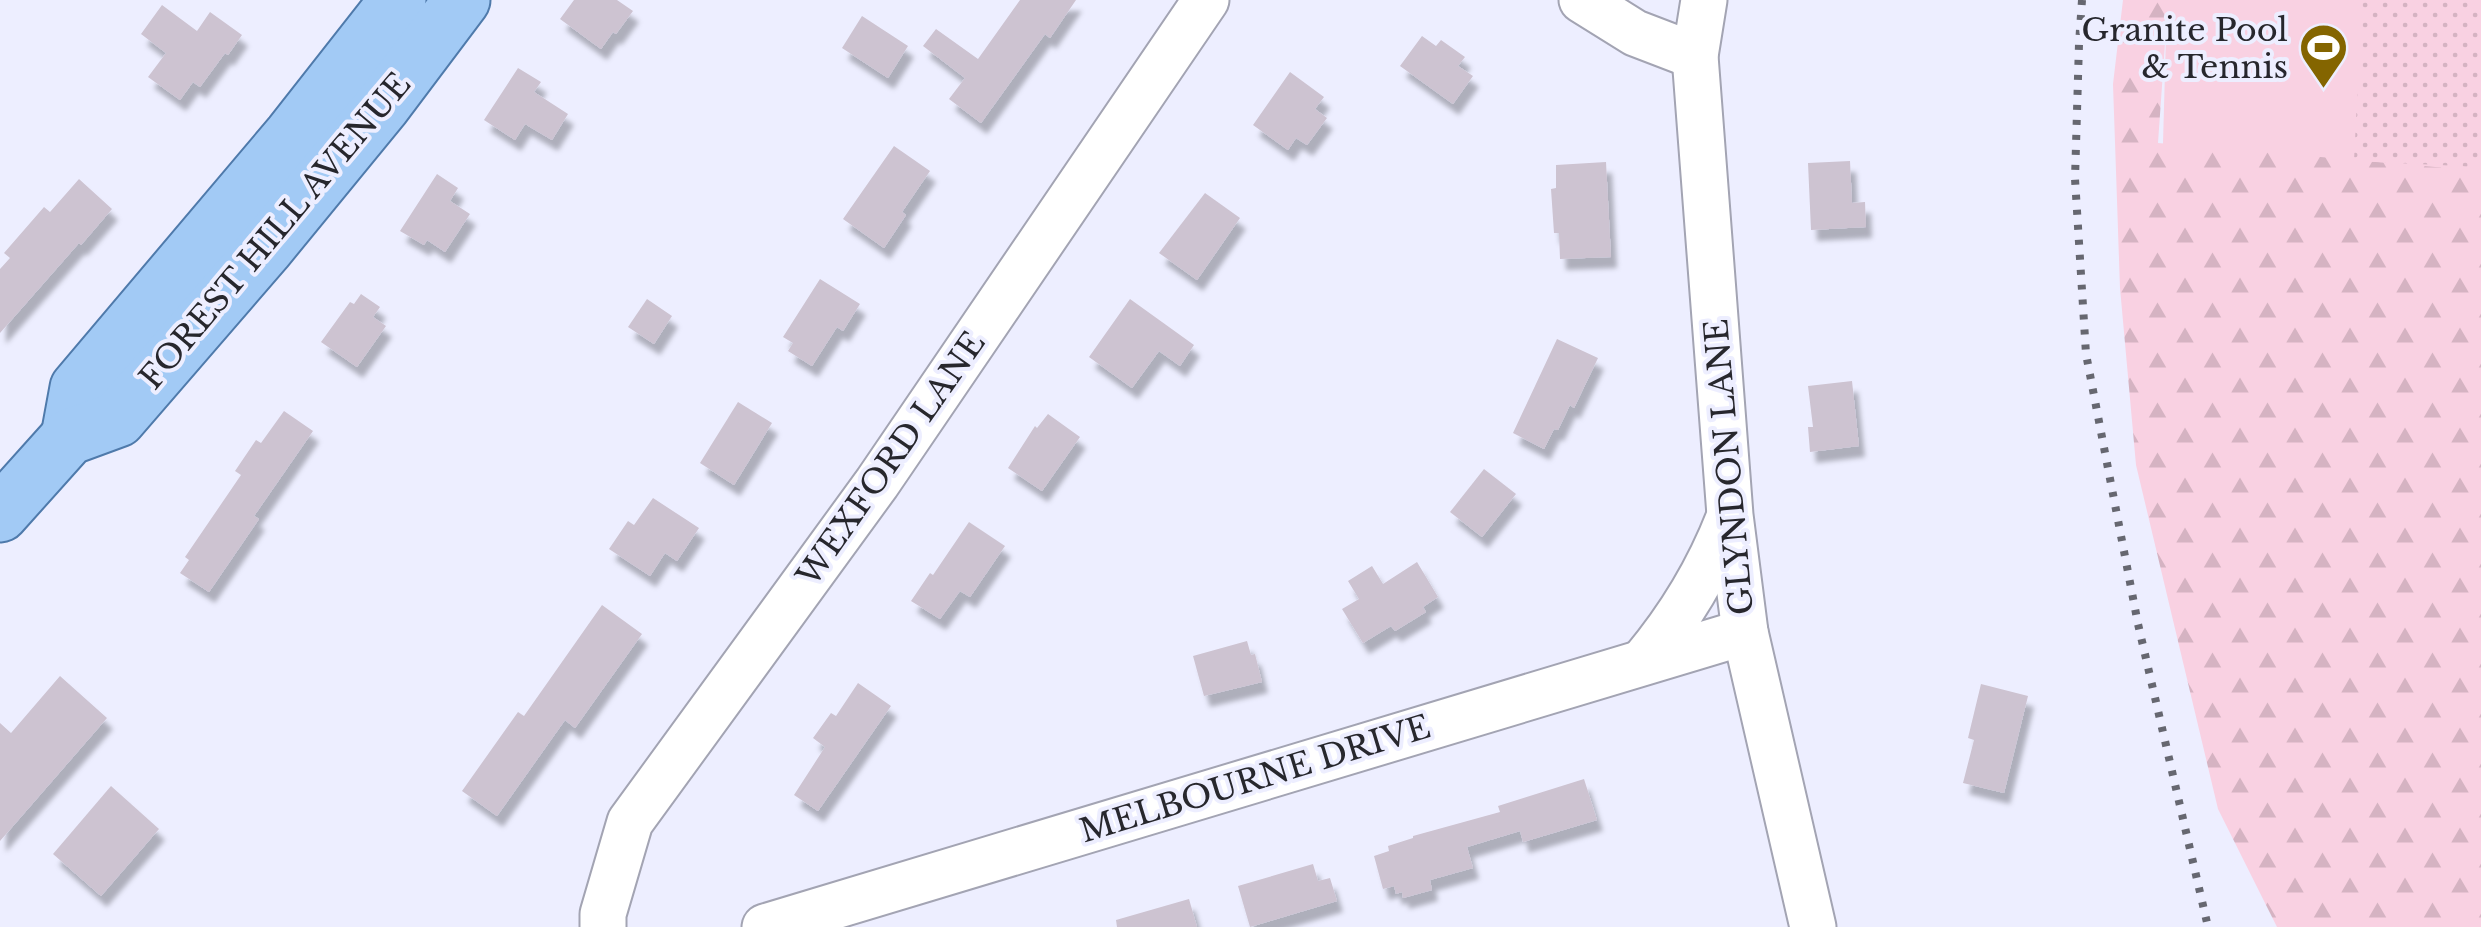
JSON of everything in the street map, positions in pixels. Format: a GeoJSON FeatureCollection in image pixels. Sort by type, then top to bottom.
{"type":"FeatureCollection","features":[{"type":"Feature","properties":{"kind":"main road","name":"FOREST HILL AVENUE"},"geometry":{"type":"LineString","coordinates":[[69,437],[78,388],[292,135],[398,0]]}},
{"type":"Feature","properties":{"kind":"main road","name":"FOREST HILL AVENUE"},"geometry":{"type":"LineString","coordinates":[[0,514],[69,437],[118,419],[277,235],[462,0]]}},
{"type":"Feature","properties":{"kind":"street","name":"WEXFORD LANE"},"geometry":{"type":"LineString","coordinates":[[603,927],[603,914],[630,822],[877,482],[1206,0]]}},
{"type":"Feature","properties":{"kind":"street"},"geometry":{"type":"LineString","coordinates":[[1582,0],[1635,33],[1695,56]]}},
{"type":"Feature","properties":{"kind":"street","name":"GLYNDON LANE"},"geometry":{"type":"LineString","coordinates":[[1704,0],[1695,56],[1730,515],[1745,632],[1813,927]]}},
{"type":"Feature","properties":{"kind":"street"},"geometry":{"type":"LineString","coordinates":[[1643,662],[1694,592],[1730,515]]}},
{"type":"Feature","properties":{"kind":"street","name":"MELBOURNE DRIVE"},"geometry":{"type":"LineString","coordinates":[[765,927],[1745,632]]}},
{"type":"Feature","properties":{"kind":"green space"},"geometry":{"type":"Polygon","coordinates":[[[2123,0],[2168,0],[2158,143],[2481,171],[2481,927],[2277,927],[2218,809],[2136,465],[2120,288],[2113,84],[2123,0]]]}},
{"type":"Feature","properties":{"kind":"green space","name":"Granite Pool & Tennis"},"geometry":{"type":"Polygon","coordinates":[[[2167,0],[2481,0],[2481,198],[2162,179],[2167,0]]]}},
{"type":"Feature","properties":{"kind":"green space"},"geometry":{"type":"Polygon","coordinates":[[[2362,0],[2481,0],[2481,167],[2354,161],[2362,0]]]}},
{"type":"Feature","properties":{"kind":"building"},"geometry":{"type":"Polygon","coordinates":[[[574,0],[617,0],[633,11],[601,49],[560,19],[574,0]]]}},
{"type":"Feature","properties":{"kind":"building"},"geometry":{"type":"Polygon","coordinates":[[[1020,0],[1076,0],[1050,38],[1045,34],[981,123],[949,99],[965,78],[923,46],[936,29],[978,59],[1020,0]]]}},
{"type":"Feature","properties":{"kind":"building"},"geometry":{"type":"Polygon","coordinates":[[[162,5],[197,31],[210,12],[242,35],[200,87],[193,82],[180,100],[148,77],[166,53],[141,34],[162,5]]]}},
{"type":"Feature","properties":{"kind":"building"},"geometry":{"type":"Polygon","coordinates":[[[862,16],[908,46],[888,78],[842,48],[862,16]]]}},
{"type":"Feature","properties":{"kind":"building"},"geometry":{"type":"Polygon","coordinates":[[[1422,36],[1436,46],[1441,40],[1465,57],[1458,66],[1473,76],[1453,104],[1400,66],[1422,36]]]}},
{"type":"Feature","properties":{"kind":"building"},"geometry":{"type":"Polygon","coordinates":[[[518,68],[541,82],[534,92],[568,114],[552,140],[525,124],[515,140],[484,120],[518,68]]]}},
{"type":"Feature","properties":{"kind":"building"},"geometry":{"type":"Polygon","coordinates":[[[1290,72],[1324,97],[1315,109],[1327,118],[1307,145],[1296,138],[1288,150],[1253,125],[1290,72]]]}},
{"type":"Feature","properties":{"kind":"building"},"geometry":{"type":"Polygon","coordinates":[[[894,146],[930,171],[902,212],[906,215],[884,248],[843,219],[894,146]]]}},
{"type":"Feature","properties":{"kind":"building"},"geometry":{"type":"Polygon","coordinates":[[[1850,161],[1852,203],[1865,202],[1866,227],[1811,230],[1808,163],[1850,161]]]}},
{"type":"Feature","properties":{"kind":"building"},"geometry":{"type":"Polygon","coordinates":[[[1606,162],[1611,257],[1560,259],[1551,189],[1556,188],[1556,165],[1606,162]]]}},
{"type":"Feature","properties":{"kind":"building"},"geometry":{"type":"Polygon","coordinates":[[[437,174],[458,188],[450,201],[470,214],[445,252],[427,240],[424,245],[400,231],[437,174]]]}},
{"type":"Feature","properties":{"kind":"building"},"geometry":{"type":"Polygon","coordinates":[[[79,179],[112,209],[0,333],[0,269],[10,258],[4,253],[44,207],[50,212],[79,179]]]}},
{"type":"Feature","properties":{"kind":"building"},"geometry":{"type":"Polygon","coordinates":[[[1205,193],[1240,218],[1197,280],[1159,253],[1205,193]]]}},
{"type":"Feature","properties":{"kind":"building"},"geometry":{"type":"Polygon","coordinates":[[[820,279],[860,304],[843,331],[837,327],[812,366],[788,351],[793,343],[783,337],[820,279]]]}},
{"type":"Feature","properties":{"kind":"building"},"geometry":{"type":"Polygon","coordinates":[[[361,294],[380,307],[373,317],[386,326],[357,367],[321,342],[350,302],[354,304],[361,294]]]}},
{"type":"Feature","properties":{"kind":"building"},"geometry":{"type":"Polygon","coordinates":[[[647,299],[672,316],[654,344],[628,327],[647,299]]]}},
{"type":"Feature","properties":{"kind":"building"},"geometry":{"type":"Polygon","coordinates":[[[1130,299],[1194,345],[1180,366],[1159,351],[1132,388],[1089,357],[1130,299]]]}},
{"type":"Feature","properties":{"kind":"building"},"geometry":{"type":"Polygon","coordinates":[[[1557,339],[1598,358],[1574,408],[1570,405],[1544,449],[1513,433],[1557,339]]]}},
{"type":"Feature","properties":{"kind":"building"},"geometry":{"type":"Polygon","coordinates":[[[1852,381],[1859,446],[1810,452],[1808,427],[1813,427],[1808,386],[1852,381]]]}},
{"type":"Feature","properties":{"kind":"building"},"geometry":{"type":"Polygon","coordinates":[[[738,402],[772,423],[734,485],[700,463],[738,402]]]}},
{"type":"Feature","properties":{"kind":"building"},"geometry":{"type":"Polygon","coordinates":[[[284,411],[313,431],[254,516],[259,519],[209,592],[180,573],[189,560],[185,557],[241,475],[235,471],[256,440],[261,443],[284,411]]]}},
{"type":"Feature","properties":{"kind":"building"},"geometry":{"type":"Polygon","coordinates":[[[1048,414],[1080,437],[1042,491],[1008,468],[1035,426],[1048,414]]]}},
{"type":"Feature","properties":{"kind":"building"},"geometry":{"type":"Polygon","coordinates":[[[1484,469],[1516,494],[1482,537],[1450,512],[1484,469]]]}},
{"type":"Feature","properties":{"kind":"building"},"geometry":{"type":"Polygon","coordinates":[[[653,498],[699,528],[677,561],[665,553],[650,576],[609,549],[628,521],[634,525],[653,498]]]}},
{"type":"Feature","properties":{"kind":"building"},"geometry":{"type":"Polygon","coordinates":[[[969,522],[1005,546],[970,597],[960,591],[940,619],[911,601],[969,522]]]}},
{"type":"Feature","properties":{"kind":"building"},"geometry":{"type":"Polygon","coordinates":[[[1417,562],[1438,597],[1423,607],[1426,612],[1395,631],[1391,626],[1363,643],[1342,609],[1359,599],[1348,581],[1372,566],[1383,584],[1417,562]]]}},
{"type":"Feature","properties":{"kind":"building"},"geometry":{"type":"Polygon","coordinates":[[[602,605],[642,634],[575,728],[565,720],[497,816],[462,791],[518,712],[524,716],[602,605]]]}},
{"type":"Feature","properties":{"kind":"building"},"geometry":{"type":"Polygon","coordinates":[[[1247,641],[1251,655],[1255,654],[1262,682],[1204,696],[1193,656],[1247,641]]]}},
{"type":"Feature","properties":{"kind":"building"},"geometry":{"type":"Polygon","coordinates":[[[60,676],[107,718],[0,841],[0,723],[11,733],[60,676]]]}},
{"type":"Feature","properties":{"kind":"building"},"geometry":{"type":"Polygon","coordinates":[[[858,683],[891,706],[818,811],[794,795],[825,747],[813,738],[831,713],[836,716],[858,683]]]}},
{"type":"Feature","properties":{"kind":"building"},"geometry":{"type":"Polygon","coordinates":[[[1981,684],[2028,696],[2004,793],[1963,783],[1974,740],[1968,738],[1981,684]]]}},
{"type":"Feature","properties":{"kind":"building"},"geometry":{"type":"Polygon","coordinates":[[[1584,779],[1597,820],[1523,842],[1520,831],[1467,847],[1473,868],[1430,880],[1432,890],[1403,898],[1402,892],[1396,894],[1394,886],[1383,889],[1374,856],[1389,851],[1388,846],[1500,812],[1498,806],[1584,779]]]}},
{"type":"Feature","properties":{"kind":"building"},"geometry":{"type":"Polygon","coordinates":[[[111,786],[159,829],[101,896],[53,854],[111,786]]]}},
{"type":"Feature","properties":{"kind":"building"},"geometry":{"type":"Polygon","coordinates":[[[1313,864],[1318,881],[1330,878],[1337,901],[1250,927],[1238,886],[1313,864]]]}},
{"type":"Feature","properties":{"kind":"building"},"geometry":{"type":"Polygon","coordinates":[[[1189,899],[1197,927],[1117,927],[1116,920],[1189,899]]]}},
{"type":"Feature","properties":{"kind":"railway"},"geometry":{"type":"LineString","coordinates":[[2082,0],[2075,179],[2086,354],[2138,624],[2208,927]]}},
{"type":"Feature","properties":{"kind":"place","name":"Granite Pool & Tennis"},"geometry":{"type":"Point","coordinates":[2323,90]}}]}
